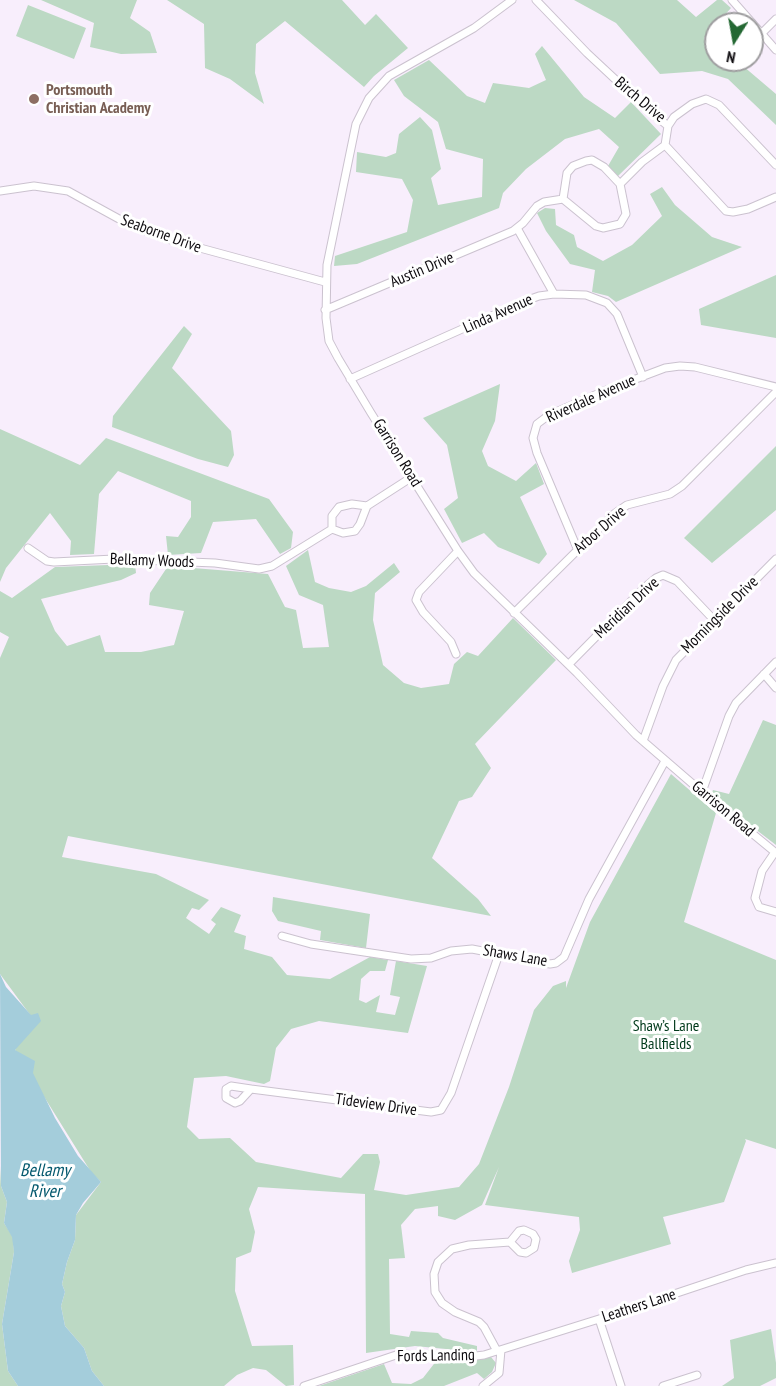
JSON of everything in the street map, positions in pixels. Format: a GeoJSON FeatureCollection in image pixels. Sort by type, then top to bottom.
{"type":"FeatureCollection","features":[{"type":"Feature","properties":{"kind":"street","name":"Garrison Road"},"geometry":{"type":"LineString","coordinates":[[512,0],[474,28],[390,76],[369,98],[356,124],[330,249],[325,282],[325,310],[329,341],[350,379],[474,573],[643,741],[776,852]]}},
{"type":"Feature","properties":{"kind":"street","name":"Birch Drive"},"geometry":{"type":"LineString","coordinates":[[536,0],[586,53],[668,126],[674,117],[692,104],[706,99],[719,105],[776,165]]}},
{"type":"Feature","properties":{"kind":"street"},"geometry":{"type":"LineString","coordinates":[[732,0],[743,12]]}},
{"type":"Feature","properties":{"kind":"street"},"geometry":{"type":"LineString","coordinates":[[764,31],[776,19]]}},
{"type":"Feature","properties":{"kind":"street"},"geometry":{"type":"LineString","coordinates":[[764,35],[776,50]]}},
{"type":"Feature","properties":{"kind":"street"},"geometry":{"type":"LineString","coordinates":[[620,184],[642,162],[665,145],[668,126]]}},
{"type":"Feature","properties":{"kind":"street","name":"Birch Drive"},"geometry":{"type":"LineString","coordinates":[[665,145],[726,210],[733,212],[748,208],[776,196]]}},
{"type":"Feature","properties":{"kind":"street"},"geometry":{"type":"LineString","coordinates":[[554,294],[517,228],[537,206],[544,202],[563,199],[596,226],[611,227],[620,224],[626,213],[620,184],[598,163],[586,160],[573,166],[567,173],[563,199]]}},
{"type":"Feature","properties":{"kind":"street","name":"Seaborne Drive"},"geometry":{"type":"LineString","coordinates":[[0,191],[34,186],[68,191],[130,225],[167,239],[325,282]]}},
{"type":"Feature","properties":{"kind":"street","name":"Austin Drive"},"geometry":{"type":"LineString","coordinates":[[325,310],[494,240],[517,228]]}},
{"type":"Feature","properties":{"kind":"street","name":"Linda Avenue"},"geometry":{"type":"LineString","coordinates":[[350,379],[539,296],[554,294],[586,295],[607,303],[617,314],[643,377]]}},
{"type":"Feature","properties":{"kind":"street","name":"Riverdale Avenue"},"geometry":{"type":"LineString","coordinates":[[577,548],[537,453],[533,433],[537,424],[549,415],[664,368],[694,367],[776,387]]}},
{"type":"Feature","properties":{"kind":"street","name":"Arbor Drive"},"geometry":{"type":"LineString","coordinates":[[514,613],[577,548],[614,514],[627,505],[670,494],[682,486],[776,393]]}},
{"type":"Feature","properties":{"kind":"street"},"geometry":{"type":"LineString","coordinates":[[367,506],[352,504],[339,507],[332,516],[332,529],[348,534],[355,531],[367,506],[412,477]]}},
{"type":"Feature","properties":{"kind":"street","name":"Bellamy Woods"},"geometry":{"type":"LineString","coordinates":[[28,548],[47,561],[54,562],[114,559],[204,562],[259,569],[278,562],[332,529]]}},
{"type":"Feature","properties":{"kind":"street"},"geometry":{"type":"LineString","coordinates":[[456,654],[451,642],[423,612],[416,600],[418,592],[458,551]]}},
{"type":"Feature","properties":{"kind":"street","name":"Morningside Drive"},"geometry":{"type":"LineString","coordinates":[[643,741],[663,686],[676,660],[776,559]]}},
{"type":"Feature","properties":{"kind":"street","name":"Meridian Drive"},"geometry":{"type":"LineString","coordinates":[[568,664],[644,588],[663,575],[676,581],[714,620]]}},
{"type":"Feature","properties":{"kind":"street"},"geometry":{"type":"LineString","coordinates":[[702,792],[729,716],[736,703],[776,662]]}},
{"type":"Feature","properties":{"kind":"street"},"geometry":{"type":"LineString","coordinates":[[764,674],[776,688]]}},
{"type":"Feature","properties":{"kind":"street","name":"Shaws Lane"},"geometry":{"type":"LineString","coordinates":[[282,936],[311,944],[411,959],[431,958],[462,949],[472,949],[550,964],[561,961],[589,899],[666,761]]}},
{"type":"Feature","properties":{"kind":"street"},"geometry":{"type":"LineString","coordinates":[[776,852],[762,871],[755,898],[759,907],[776,912]]}},
{"type":"Feature","properties":{"kind":"street","name":"Tideview Drive"},"geometry":{"type":"LineString","coordinates":[[251,1089],[431,1112],[441,1110],[451,1093],[499,954]]}},
{"type":"Feature","properties":{"kind":"street"},"geometry":{"type":"LineString","coordinates":[[483,1386],[499,1373],[499,1351],[479,1322],[442,1304],[435,1292],[434,1275],[442,1257],[452,1249],[469,1245],[510,1242]]}},
{"type":"Feature","properties":{"kind":"street","name":"Leathers Lane"},"geometry":{"type":"LineString","coordinates":[[499,1351],[746,1270],[776,1263]]}},
{"type":"Feature","properties":{"kind":"street"},"geometry":{"type":"LineString","coordinates":[[599,1319],[621,1386]]}},
{"type":"Feature","properties":{"kind":"street","name":"Fords Landing"},"geometry":{"type":"LineString","coordinates":[[304,1386],[399,1353],[467,1357],[499,1351]]}},
{"type":"Feature","properties":{"kind":"street"},"geometry":{"type":"LineString","coordinates":[[663,1386],[697,1375]]}},
{"type":"Feature","properties":{"kind":"green space"},"geometry":{"type":"Polygon","coordinates":[[[41,0],[137,0],[130,18],[150,32],[157,53],[121,54],[90,47],[94,23],[41,0]]]}},
{"type":"Feature","properties":{"kind":"green space"},"geometry":{"type":"Polygon","coordinates":[[[167,0],[342,0],[365,25],[376,14],[408,48],[364,87],[285,21],[256,44],[255,73],[264,104],[230,79],[205,68],[204,24],[167,0]]]}},
{"type":"Feature","properties":{"kind":"green space"},"geometry":{"type":"Polygon","coordinates":[[[574,0],[677,0],[696,17],[717,0],[722,0],[731,8],[727,12],[704,12],[704,72],[660,74],[616,23],[574,0]]]}},
{"type":"Feature","properties":{"kind":"green space"},"geometry":{"type":"Polygon","coordinates":[[[28,5],[86,28],[74,59],[16,36],[28,5]]]}},
{"type":"Feature","properties":{"kind":"green space"},"geometry":{"type":"Polygon","coordinates":[[[542,46],[584,97],[615,118],[631,102],[661,134],[618,176],[608,166],[619,147],[599,129],[565,139],[526,169],[503,193],[499,208],[357,264],[334,266],[335,256],[407,232],[413,200],[402,179],[356,172],[357,152],[386,157],[396,153],[399,134],[420,117],[432,130],[441,169],[431,178],[438,205],[482,197],[483,159],[446,149],[438,122],[404,96],[394,80],[429,60],[467,96],[485,103],[493,83],[529,88],[546,80],[535,54],[542,46]]]}},
{"type":"Feature","properties":{"kind":"green space"},"geometry":{"type":"Polygon","coordinates":[[[705,72],[750,72],[776,94],[776,125],[728,79],[705,72]]]}},
{"type":"Feature","properties":{"kind":"green space"},"geometry":{"type":"Polygon","coordinates":[[[662,187],[675,205],[712,237],[742,247],[616,302],[608,296],[592,292],[595,270],[570,264],[546,231],[537,213],[545,208],[555,209],[556,225],[574,235],[577,247],[603,261],[632,245],[662,216],[650,194],[662,187]]]}},
{"type":"Feature","properties":{"kind":"green space"},"geometry":{"type":"Polygon","coordinates":[[[776,275],[776,338],[701,325],[699,309],[776,275]]]}},
{"type":"Feature","properties":{"kind":"green space"},"geometry":{"type":"Polygon","coordinates":[[[184,326],[192,334],[172,368],[231,431],[234,455],[228,467],[198,459],[112,427],[113,416],[184,326]]]}},
{"type":"Feature","properties":{"kind":"green space"},"geometry":{"type":"Polygon","coordinates":[[[500,384],[495,421],[482,451],[488,466],[516,481],[536,463],[544,484],[520,497],[547,554],[539,564],[498,547],[484,533],[462,543],[444,509],[458,498],[447,445],[423,418],[500,384]]]}},
{"type":"Feature","properties":{"kind":"green space"},"geometry":{"type":"Polygon","coordinates":[[[0,429],[80,465],[106,438],[269,499],[293,532],[291,548],[280,554],[256,519],[213,522],[201,553],[168,555],[166,536],[178,537],[191,517],[191,501],[118,471],[99,494],[94,554],[70,555],[71,541],[50,513],[6,568],[0,582],[0,429]]]}},
{"type":"Feature","properties":{"kind":"green space"},"geometry":{"type":"Polygon","coordinates":[[[776,446],[776,510],[712,563],[684,538],[776,446]]]}},
{"type":"Feature","properties":{"kind":"green space","name":"Shaw’s Lane Ballfields"},"geometry":{"type":"Polygon","coordinates":[[[308,550],[315,582],[329,588],[351,592],[366,586],[394,563],[400,572],[375,593],[373,620],[383,665],[404,683],[421,688],[449,684],[454,664],[467,652],[478,656],[513,618],[556,660],[475,744],[491,768],[472,797],[459,801],[432,858],[478,899],[491,916],[68,836],[62,857],[156,874],[209,900],[199,910],[192,908],[186,918],[209,934],[216,924],[211,920],[221,907],[241,915],[234,932],[246,936],[244,949],[272,957],[287,975],[330,979],[370,957],[388,960],[385,971],[370,971],[361,979],[359,1000],[366,1003],[380,995],[376,1012],[395,1015],[400,997],[390,995],[396,961],[427,966],[408,1033],[319,1021],[291,1029],[276,1048],[270,1081],[264,1084],[226,1076],[194,1078],[187,1127],[199,1139],[230,1138],[256,1162],[341,1178],[363,1154],[378,1154],[380,1162],[374,1190],[406,1195],[459,1187],[479,1164],[509,1087],[534,1010],[553,986],[566,981],[566,988],[590,922],[671,774],[716,813],[684,922],[776,960],[776,1149],[745,1139],[724,1202],[663,1217],[671,1244],[572,1273],[569,1261],[580,1230],[579,1217],[485,1205],[499,1167],[482,1205],[455,1220],[438,1216],[438,1206],[415,1209],[401,1225],[405,1258],[389,1259],[390,1334],[409,1337],[411,1331],[438,1333],[443,1338],[477,1346],[477,1352],[415,1346],[366,1353],[365,1194],[258,1187],[249,1209],[255,1232],[251,1252],[236,1258],[235,1291],[252,1346],[293,1345],[294,1385],[286,1386],[266,1370],[253,1368],[237,1375],[224,1386],[104,1386],[92,1371],[84,1348],[65,1326],[61,1306],[65,1292],[62,1284],[75,1240],[76,1215],[101,1182],[91,1172],[15,1050],[31,1016],[0,974],[0,658],[9,637],[0,632],[0,591],[12,598],[55,567],[135,564],[136,573],[121,580],[41,599],[55,631],[67,646],[100,635],[105,652],[141,652],[174,645],[184,611],[149,605],[150,593],[168,566],[268,574],[285,607],[296,610],[303,648],[329,647],[323,605],[299,595],[286,566],[308,550]]]}},
{"type":"Feature","properties":{"kind":"green space"},"geometry":{"type":"Polygon","coordinates":[[[763,720],[776,725],[776,845],[711,795],[713,790],[729,794],[763,720]]]}},
{"type":"Feature","properties":{"kind":"green space"},"geometry":{"type":"Polygon","coordinates":[[[273,897],[370,914],[366,948],[320,940],[321,931],[278,921],[272,911],[273,897]]]}},
{"type":"Feature","properties":{"kind":"green space"},"geometry":{"type":"Polygon","coordinates":[[[0,1166],[1,1186],[7,1202],[4,1223],[13,1237],[14,1252],[2,1324],[8,1371],[18,1386],[0,1386],[0,1166]]]}},
{"type":"Feature","properties":{"kind":"green space"},"geometry":{"type":"Polygon","coordinates":[[[771,1329],[776,1378],[760,1386],[722,1386],[734,1378],[730,1340],[771,1329]]]}},
{"type":"Feature","properties":{"kind":"green space"},"geometry":{"type":"Polygon","coordinates":[[[491,1357],[496,1363],[492,1372],[484,1379],[477,1373],[444,1386],[319,1386],[384,1364],[392,1383],[411,1384],[423,1378],[437,1360],[469,1361],[491,1357]]]}},
{"type":"Feature","properties":{"kind":"water","name":"Bellamy River"},"geometry":{"type":"Polygon","coordinates":[[[0,974],[6,987],[31,1015],[38,1013],[41,1021],[15,1050],[35,1061],[33,1073],[55,1118],[78,1156],[101,1182],[76,1215],[75,1240],[62,1284],[65,1292],[61,1306],[65,1326],[84,1348],[92,1371],[104,1386],[18,1386],[8,1371],[2,1324],[14,1252],[12,1237],[4,1223],[7,1202],[1,1186],[0,974]]]}},
{"type":"Feature","properties":{"kind":"place","name":"Portsmouth Christian Academy"},"geometry":{"type":"Point","coordinates":[34,99]}}]}
